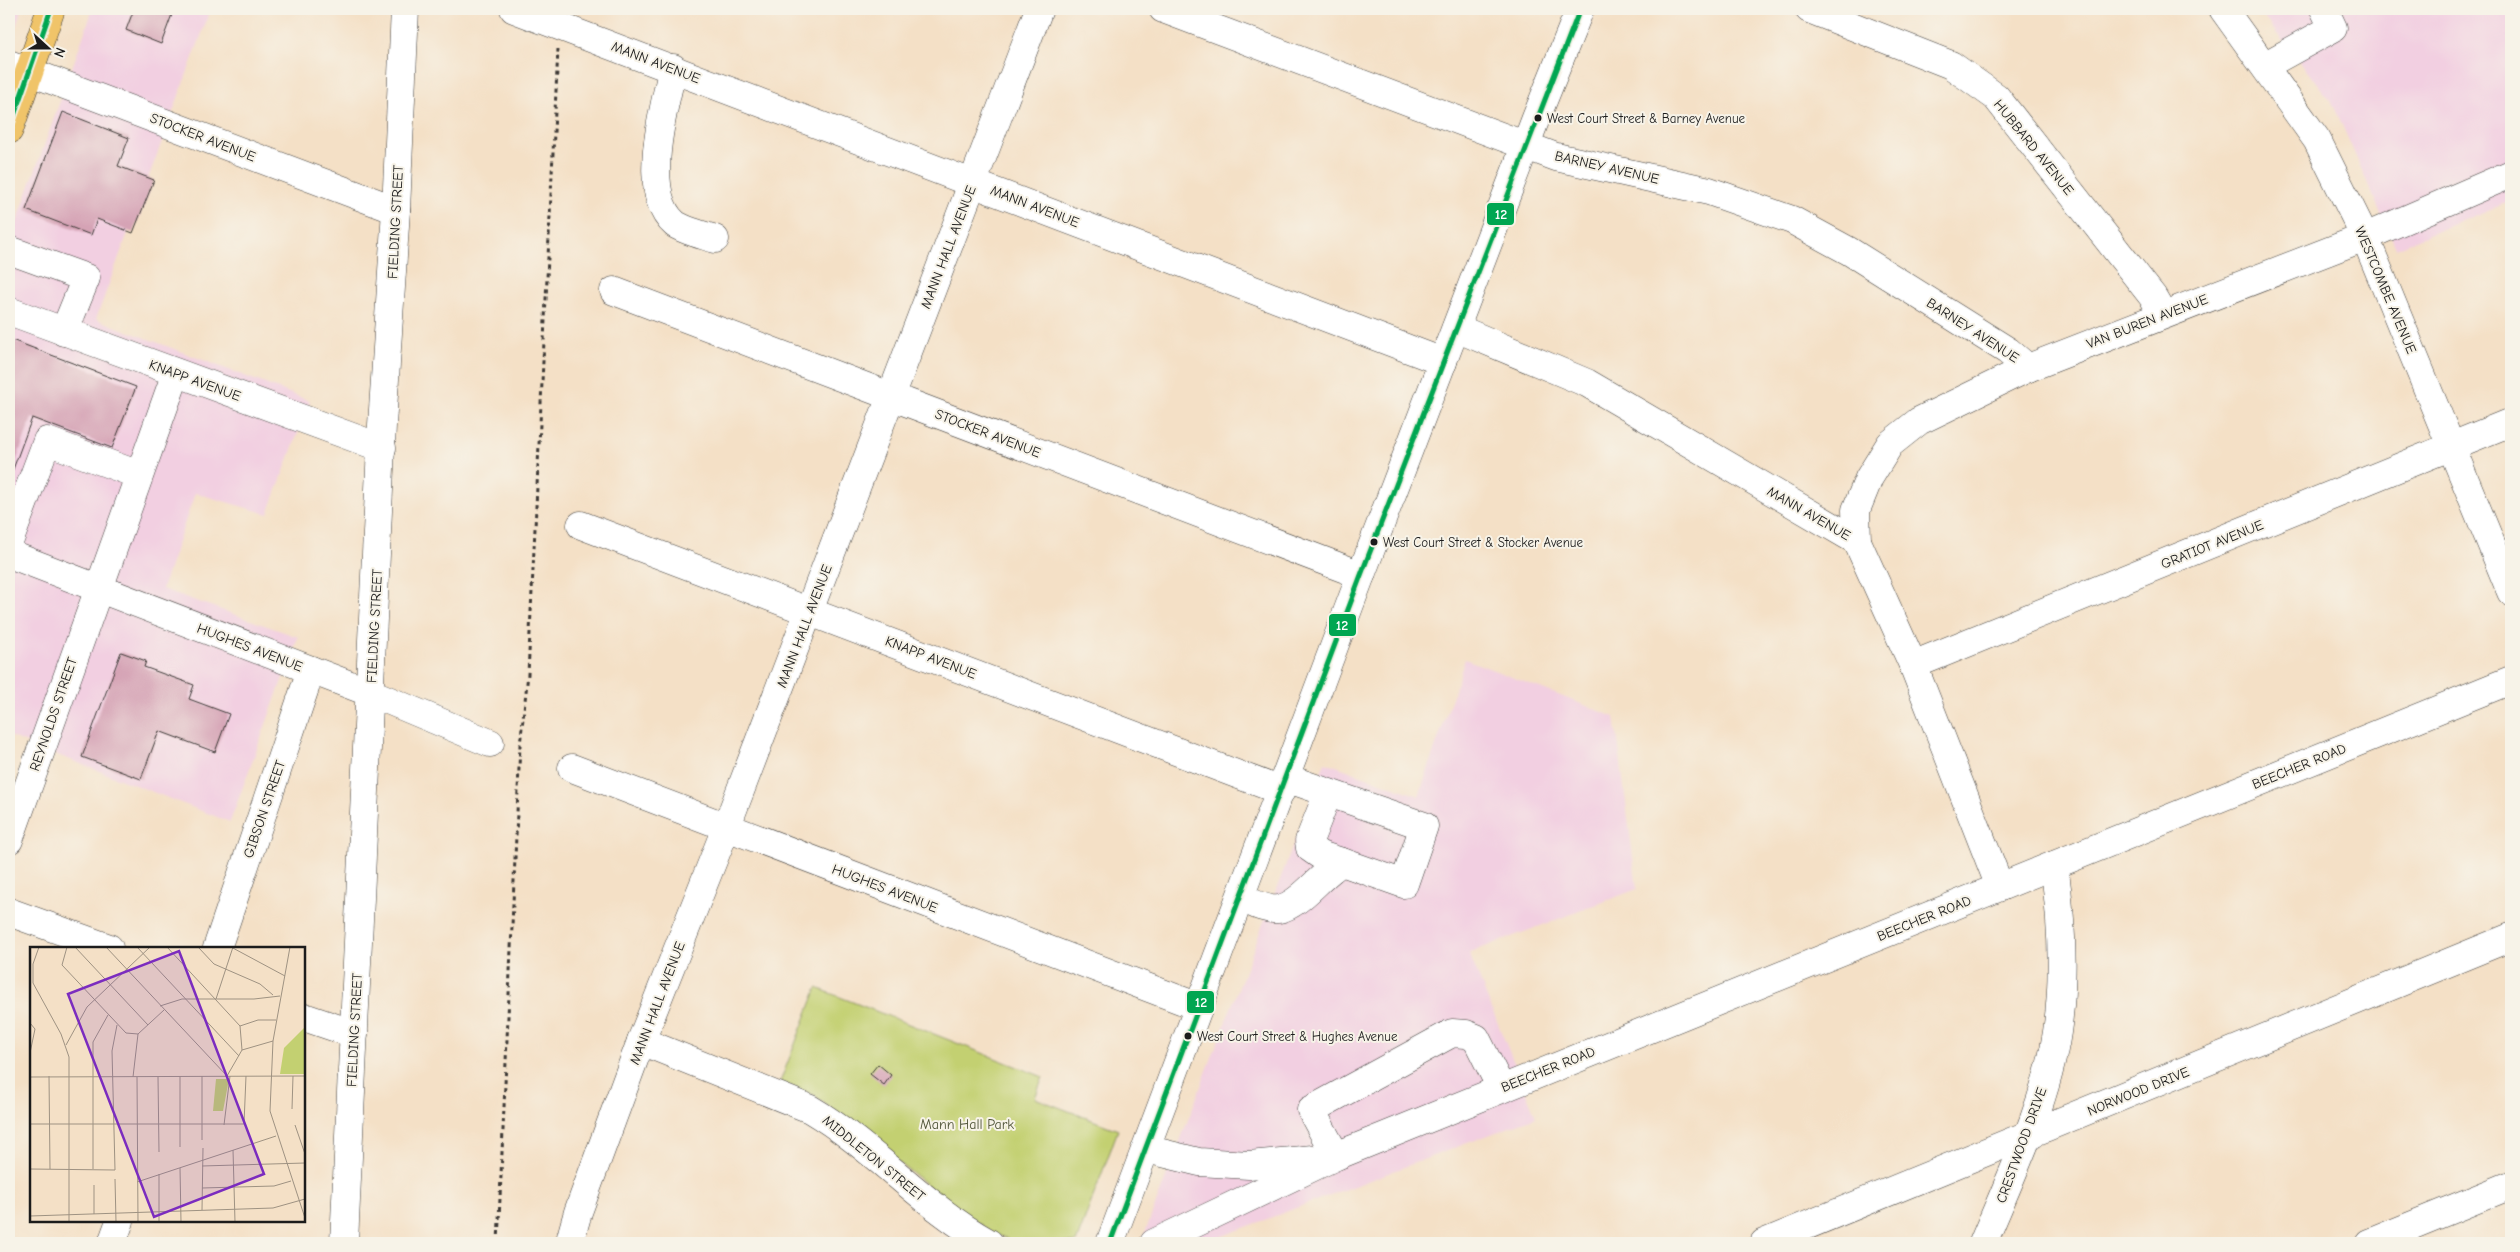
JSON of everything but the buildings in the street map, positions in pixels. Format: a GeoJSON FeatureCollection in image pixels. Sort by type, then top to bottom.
{"type":"FeatureCollection","features":[{"type":"Feature","properties":{"kind":"main road"},"geometry":{"type":"LineString","coordinates":[[9,130],[19,68],[51,9]]}},
{"type":"Feature","properties":{"kind":"street","name":"FIELDING STREET"},"geometry":{"type":"LineString","coordinates":[[344,1243],[405,9]]}},
{"type":"Feature","properties":{"kind":"street","name":"MANN AVENUE"},"geometry":{"type":"LineString","coordinates":[[514,9],[1443,362]]}},
{"type":"Feature","properties":{"kind":"street","name":"MANN HALL AVENUE"},"geometry":{"type":"LineString","coordinates":[[571,1243],[578,1212],[641,1041],[810,611],[1039,9]]}},
{"type":"Feature","properties":{"kind":"street","name":"BARNEY AVENUE"},"geometry":{"type":"LineString","coordinates":[[1163,9],[1556,157],[1709,191],[1792,220],[1849,251],[2008,351],[2028,368]]}},
{"type":"Feature","properties":{"kind":"street"},"geometry":{"type":"LineString","coordinates":[[1110,1243],[1525,144],[1580,9]]}},
{"type":"Feature","properties":{"kind":"street","name":"HUBBARD AVENUE"},"geometry":{"type":"LineString","coordinates":[[1809,9],[1951,65],[1996,97],[2153,297],[2163,314]]}},
{"type":"Feature","properties":{"kind":"street","name":"WESTCOMBE AVENUE"},"geometry":{"type":"LineString","coordinates":[[2223,9],[2266,65],[2317,140],[2365,237],[2511,592]]}},
{"type":"Feature","properties":{"kind":"street"},"geometry":{"type":"LineString","coordinates":[[2266,65],[2333,28],[2324,9]]}},
{"type":"Feature","properties":{"kind":"street","name":"STOCKER AVENUE"},"geometry":{"type":"LineString","coordinates":[[19,68],[396,210]]}},
{"type":"Feature","properties":{"kind":"street"},"geometry":{"type":"LineString","coordinates":[[673,68],[660,124],[656,176],[661,207],[676,224],[715,239]]}},
{"type":"Feature","properties":{"kind":"street","name":"VAN BUREN AVENUE"},"geometry":{"type":"LineString","coordinates":[[1857,541],[1856,510],[1869,478],[1890,444],[1919,421],[2028,368],[2365,237],[2511,174]]}},
{"type":"Feature","properties":{"kind":"street"},"geometry":{"type":"LineString","coordinates":[[9,250],[86,278],[64,332]]}},
{"type":"Feature","properties":{"kind":"street","name":"STOCKER AVENUE"},"geometry":{"type":"LineString","coordinates":[[614,291],[1361,575]]}},
{"type":"Feature","properties":{"kind":"street","name":"KNAPP AVENUE"},"geometry":{"type":"LineString","coordinates":[[9,311],[382,448]]}},
{"type":"Feature","properties":{"kind":"street","name":"MANN AVENUE"},"geometry":{"type":"LineString","coordinates":[[1456,328],[1587,383],[1857,541],[1913,665],[2000,887]]}},
{"type":"Feature","properties":{"kind":"street","name":"REYNOLDS STREET"},"geometry":{"type":"LineString","coordinates":[[9,840],[176,372]]}},
{"type":"Feature","properties":{"kind":"street","name":"GRATIOT AVENUE"},"geometry":{"type":"LineString","coordinates":[[1913,665],[2511,422]]}},
{"type":"Feature","properties":{"kind":"street"},"geometry":{"type":"LineString","coordinates":[[9,542],[47,441],[139,475]]}},
{"type":"Feature","properties":{"kind":"street","name":"KNAPP AVENUE"},"geometry":{"type":"LineString","coordinates":[[581,525],[1283,785],[1328,793],[1424,826],[1404,884],[1342,862]]}},
{"type":"Feature","properties":{"kind":"street","name":"HUGHES AVENUE"},"geometry":{"type":"LineString","coordinates":[[9,554],[371,693],[490,743]]}},
{"type":"Feature","properties":{"kind":"street","name":"GIBSON STREET"},"geometry":{"type":"LineString","coordinates":[[217,947],[311,670]]}},
{"type":"Feature","properties":{"kind":"street","name":"BEECHER ROAD"},"geometry":{"type":"LineString","coordinates":[[1154,1243],[1336,1156],[2511,680]]}},
{"type":"Feature","properties":{"kind":"street","name":"HUGHES AVENUE"},"geometry":{"type":"LineString","coordinates":[[572,768],[1199,1007]]}},
{"type":"Feature","properties":{"kind":"street"},"geometry":{"type":"LineString","coordinates":[[1328,793],[1309,841],[1310,848],[1320,855],[1342,862]]}},
{"type":"Feature","properties":{"kind":"street"},"geometry":{"type":"LineString","coordinates":[[1240,898],[1278,909],[1293,903],[1329,870],[1342,862]]}},
{"type":"Feature","properties":{"kind":"street","name":"CRESTWOOD DRIVE"},"geometry":{"type":"LineString","coordinates":[[1983,1243],[2039,1105],[2057,1033],[2062,965],[2059,897],[2054,865]]}},
{"type":"Feature","properties":{"kind":"street"},"geometry":{"type":"LineString","coordinates":[[9,912],[106,947]]}},
{"type":"Feature","properties":{"kind":"street","name":"NORWOOD DRIVE"},"geometry":{"type":"LineString","coordinates":[[1764,1243],[2511,937]]}},
{"type":"Feature","properties":{"kind":"street"},"geometry":{"type":"LineString","coordinates":[[305,1017],[354,1034]]}},
{"type":"Feature","properties":{"kind":"street"},"geometry":{"type":"LineString","coordinates":[[1336,1156],[1311,1110],[1452,1033],[1466,1034],[1476,1038],[1501,1088]]}},
{"type":"Feature","properties":{"kind":"street","name":"MIDDLETON STREET"},"geometry":{"type":"LineString","coordinates":[[641,1041],[810,1109],[834,1123],[958,1226],[989,1243]]}},
{"type":"Feature","properties":{"kind":"street","name":"BEECHER ROAD"},"geometry":{"type":"LineString","coordinates":[[1146,1149],[1198,1162],[1249,1165],[1282,1164],[1336,1156]]}},
{"type":"Feature","properties":{"kind":"street"},"geometry":{"type":"LineString","coordinates":[[2369,1243],[2511,1185]]}},
{"type":"Feature","properties":{"kind":"street"},"geometry":{"type":"LineString","coordinates":[[112,1243],[120,1222]]}},
{"type":"Feature","properties":{"kind":"path"},"geometry":{"type":"LineString","coordinates":[[498,1243],[520,744],[528,674],[558,40]]}},
{"type":"Feature","properties":{"kind":"shaded area"},"geometry":{"type":"Polygon","coordinates":[[[9,9],[22,9],[9,46],[9,9]]]}},
{"type":"Feature","properties":{"kind":"shaded area"},"geometry":{"type":"Polygon","coordinates":[[[93,9],[211,9],[96,319],[310,401],[268,514],[195,493],[162,589],[298,637],[230,822],[9,736],[9,244],[93,9]]]}},
{"type":"Feature","properties":{"kind":"shaded area"},"geometry":{"type":"Polygon","coordinates":[[[2257,9],[2511,9],[2511,201],[2396,248],[2332,102],[2257,9]]]}},
{"type":"Feature","properties":{"kind":"shaded area"},"geometry":{"type":"Polygon","coordinates":[[[1465,659],[1615,717],[1637,889],[1469,953],[1536,1117],[1204,1243],[1141,1243],[1325,762],[1419,796],[1465,659]]]}},
{"type":"Feature","properties":{"kind":"green space","name":"Mann Hall Park"},"geometry":{"type":"Polygon","coordinates":[[[817,988],[1043,1077],[1035,1098],[1118,1130],[1076,1243],[1018,1243],[995,1234],[961,1212],[814,1095],[780,1082],[817,988]]]}},
{"type":"Feature","properties":{"kind":"transit line","name":"12"},"geometry":{"type":"LineString","coordinates":[[9,130],[51,9]]}},
{"type":"Feature","properties":{"kind":"transit line","name":"12"},"geometry":{"type":"LineString","coordinates":[[1110,1243],[1361,575],[1580,9]]}},
{"type":"Feature","properties":{"kind":"place","name":"West Court Street & Barney Avenue"},"geometry":{"type":"Point","coordinates":[1538,118]}},
{"type":"Feature","properties":{"kind":"place","name":"West Court Street & Stocker Avenue"},"geometry":{"type":"Point","coordinates":[1374,542]}},
{"type":"Feature","properties":{"kind":"place","name":"West Court Street & Hughes Avenue"},"geometry":{"type":"Point","coordinates":[1188,1036]}}]}
